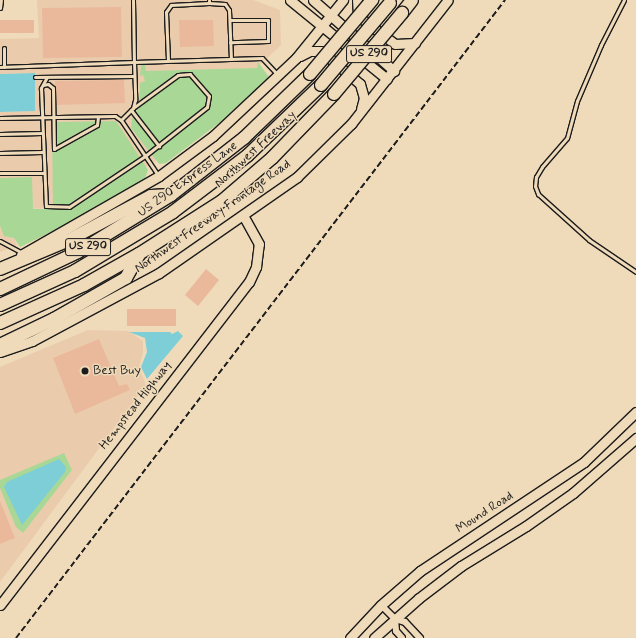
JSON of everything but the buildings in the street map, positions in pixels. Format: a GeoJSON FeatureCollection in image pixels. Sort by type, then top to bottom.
{"type":"FeatureCollection","features":[{"type":"Feature","properties":{"kind":"highway","name":"Northwest Freeway"},"geometry":{"type":"LineString","coordinates":[[0,289],[78,252],[170,195],[244,138],[310,74],[372,0]]}},
{"type":"Feature","properties":{"kind":"highway","name":"Northwest Freeway"},"geometry":{"type":"LineString","coordinates":[[0,323],[84,285],[139,254],[222,201],[272,158],[334,94],[412,0]]}},
{"type":"Feature","properties":{"kind":"highway","name":"US 290 Express Lane"},"geometry":{"type":"LineString","coordinates":[[0,305],[75,270],[173,212],[248,155],[321,85],[391,1]]}},
{"type":"Feature","properties":{"kind":"highway"},"geometry":{"type":"LineString","coordinates":[[0,269],[67,241],[150,196],[170,195]]}},
{"type":"Feature","properties":{"kind":"highway"},"geometry":{"type":"LineString","coordinates":[[0,345],[54,318],[126,278],[139,254]]}},
{"type":"Feature","properties":{"kind":"street"},"geometry":{"type":"LineString","coordinates":[[290,0],[388,79]]}},
{"type":"Feature","properties":{"kind":"street"},"geometry":{"type":"LineString","coordinates":[[313,0],[394,70]]}},
{"type":"Feature","properties":{"kind":"street"},"geometry":{"type":"LineString","coordinates":[[0,264],[24,254],[159,176],[213,136],[296,58],[332,16],[343,0]]}},
{"type":"Feature","properties":{"kind":"street"},"geometry":{"type":"LineString","coordinates":[[357,0],[358,16],[395,44],[415,44]]}},
{"type":"Feature","properties":{"kind":"street","name":"Northwest Freeway Frontage Road"},"geometry":{"type":"LineString","coordinates":[[0,352],[32,340],[159,273],[297,177],[359,114],[388,79],[448,0]]}},
{"type":"Feature","properties":{"kind":"street"},"geometry":{"type":"LineString","coordinates":[[296,58],[310,51],[321,51],[360,84],[364,98],[359,114]]}},
{"type":"Feature","properties":{"kind":"street","name":"Hempstead Highway"},"geometry":{"type":"LineString","coordinates":[[0,605],[249,282],[256,267],[259,244],[243,215]]}},
{"type":"Feature","properties":{"kind":"street","name":"Mound Road"},"geometry":{"type":"LineString","coordinates":[[350,638],[381,605],[420,571],[584,462],[636,412]]}},
{"type":"Feature","properties":{"kind":"street"},"geometry":{"type":"LineString","coordinates":[[374,638],[395,619],[461,566],[526,526],[573,493],[636,438]]}},
{"type":"Feature","properties":{"kind":"street"},"geometry":{"type":"LineString","coordinates":[[381,605],[395,619],[405,622],[420,638]]}},
{"type":"Feature","properties":{"kind":"street"},"geometry":{"type":"LineString","coordinates":[[395,619],[396,631],[402,638]]}},
{"type":"Feature","properties":{"kind":"lane"},"geometry":{"type":"LineString","coordinates":[[0,8],[1,0]]}},
{"type":"Feature","properties":{"kind":"lane"},"geometry":{"type":"LineString","coordinates":[[133,0],[134,76],[132,109],[159,146]]}},
{"type":"Feature","properties":{"kind":"lane"},"geometry":{"type":"LineString","coordinates":[[624,0],[601,45],[578,101],[567,138],[542,167],[536,176],[535,186],[538,194],[589,240],[636,272]]}},
{"type":"Feature","properties":{"kind":"lane"},"geometry":{"type":"LineString","coordinates":[[168,60],[166,12],[171,5],[209,2],[225,4],[230,10],[231,59]]}},
{"type":"Feature","properties":{"kind":"lane"},"geometry":{"type":"LineString","coordinates":[[230,20],[268,20],[268,41],[230,42]]}},
{"type":"Feature","properties":{"kind":"lane"},"geometry":{"type":"LineString","coordinates":[[4,48],[2,67],[168,60],[262,58],[279,75]]}},
{"type":"Feature","properties":{"kind":"lane"},"geometry":{"type":"LineString","coordinates":[[47,77],[43,85],[41,118],[46,206],[69,207],[145,156],[207,107],[209,96],[190,74],[178,75],[132,109],[121,120]]}},
{"type":"Feature","properties":{"kind":"lane"},"geometry":{"type":"LineString","coordinates":[[36,77],[134,76]]}},
{"type":"Feature","properties":{"kind":"lane"},"geometry":{"type":"LineString","coordinates":[[43,85],[48,84],[53,88],[54,150],[97,125],[98,117]]}},
{"type":"Feature","properties":{"kind":"lane"},"geometry":{"type":"LineString","coordinates":[[0,118],[115,116],[121,120],[159,176]]}},
{"type":"Feature","properties":{"kind":"lane"},"geometry":{"type":"LineString","coordinates":[[0,134],[42,133]]}},
{"type":"Feature","properties":{"kind":"lane"},"geometry":{"type":"LineString","coordinates":[[0,153],[42,152]]}},
{"type":"Feature","properties":{"kind":"lane"},"geometry":{"type":"LineString","coordinates":[[0,173],[44,173]]}},
{"type":"Feature","properties":{"kind":"lane"},"geometry":{"type":"LineString","coordinates":[[0,241],[24,254]]}},
{"type":"Feature","properties":{"kind":"shaded area"},"geometry":{"type":"Polygon","coordinates":[[[37,0],[253,0],[280,10],[281,45],[163,156],[108,193],[80,208],[0,209],[0,112],[35,111],[35,73],[0,74],[0,39],[39,38],[37,0]]]}},
{"type":"Feature","properties":{"kind":"shaded area"},"geometry":{"type":"Polygon","coordinates":[[[0,226],[4,235],[14,238],[17,245],[0,252],[0,226]]]}},
{"type":"Feature","properties":{"kind":"shaded area"},"geometry":{"type":"Polygon","coordinates":[[[88,330],[128,331],[143,341],[143,353],[139,367],[146,385],[0,582],[0,367],[88,330]]]}},
{"type":"Feature","properties":{"kind":"green space"},"geometry":{"type":"Polygon","coordinates":[[[258,62],[269,77],[219,123],[166,163],[159,164],[131,128],[132,119],[140,104],[140,83],[145,81],[143,75],[140,76],[141,65],[145,65],[146,71],[257,68],[258,62]]]}},
{"type":"Feature","properties":{"kind":"green space"},"geometry":{"type":"Polygon","coordinates":[[[116,121],[148,170],[145,178],[66,225],[20,247],[14,238],[4,236],[0,226],[0,178],[32,177],[33,209],[53,209],[52,125],[58,122],[116,121]]]}},
{"type":"Feature","properties":{"kind":"green space"},"geometry":{"type":"Polygon","coordinates":[[[64,453],[72,470],[23,533],[16,527],[0,488],[0,480],[64,453]]]}},
{"type":"Feature","properties":{"kind":"water"},"geometry":{"type":"Polygon","coordinates":[[[35,73],[35,111],[0,112],[0,74],[35,73]]]}},
{"type":"Feature","properties":{"kind":"water"},"geometry":{"type":"Polygon","coordinates":[[[178,331],[183,336],[147,379],[141,367],[147,352],[145,338],[129,332],[170,332],[172,334],[178,331]]]}},
{"type":"Feature","properties":{"kind":"water"},"geometry":{"type":"Polygon","coordinates":[[[59,459],[66,467],[65,472],[22,525],[4,487],[7,482],[59,459]]]}},
{"type":"Feature","properties":{"kind":"railway"},"geometry":{"type":"LineString","coordinates":[[16,638],[505,0]]}},
{"type":"Feature","properties":{"kind":"place","name":"Best Buy"},"geometry":{"type":"Point","coordinates":[85,371]}}]}
